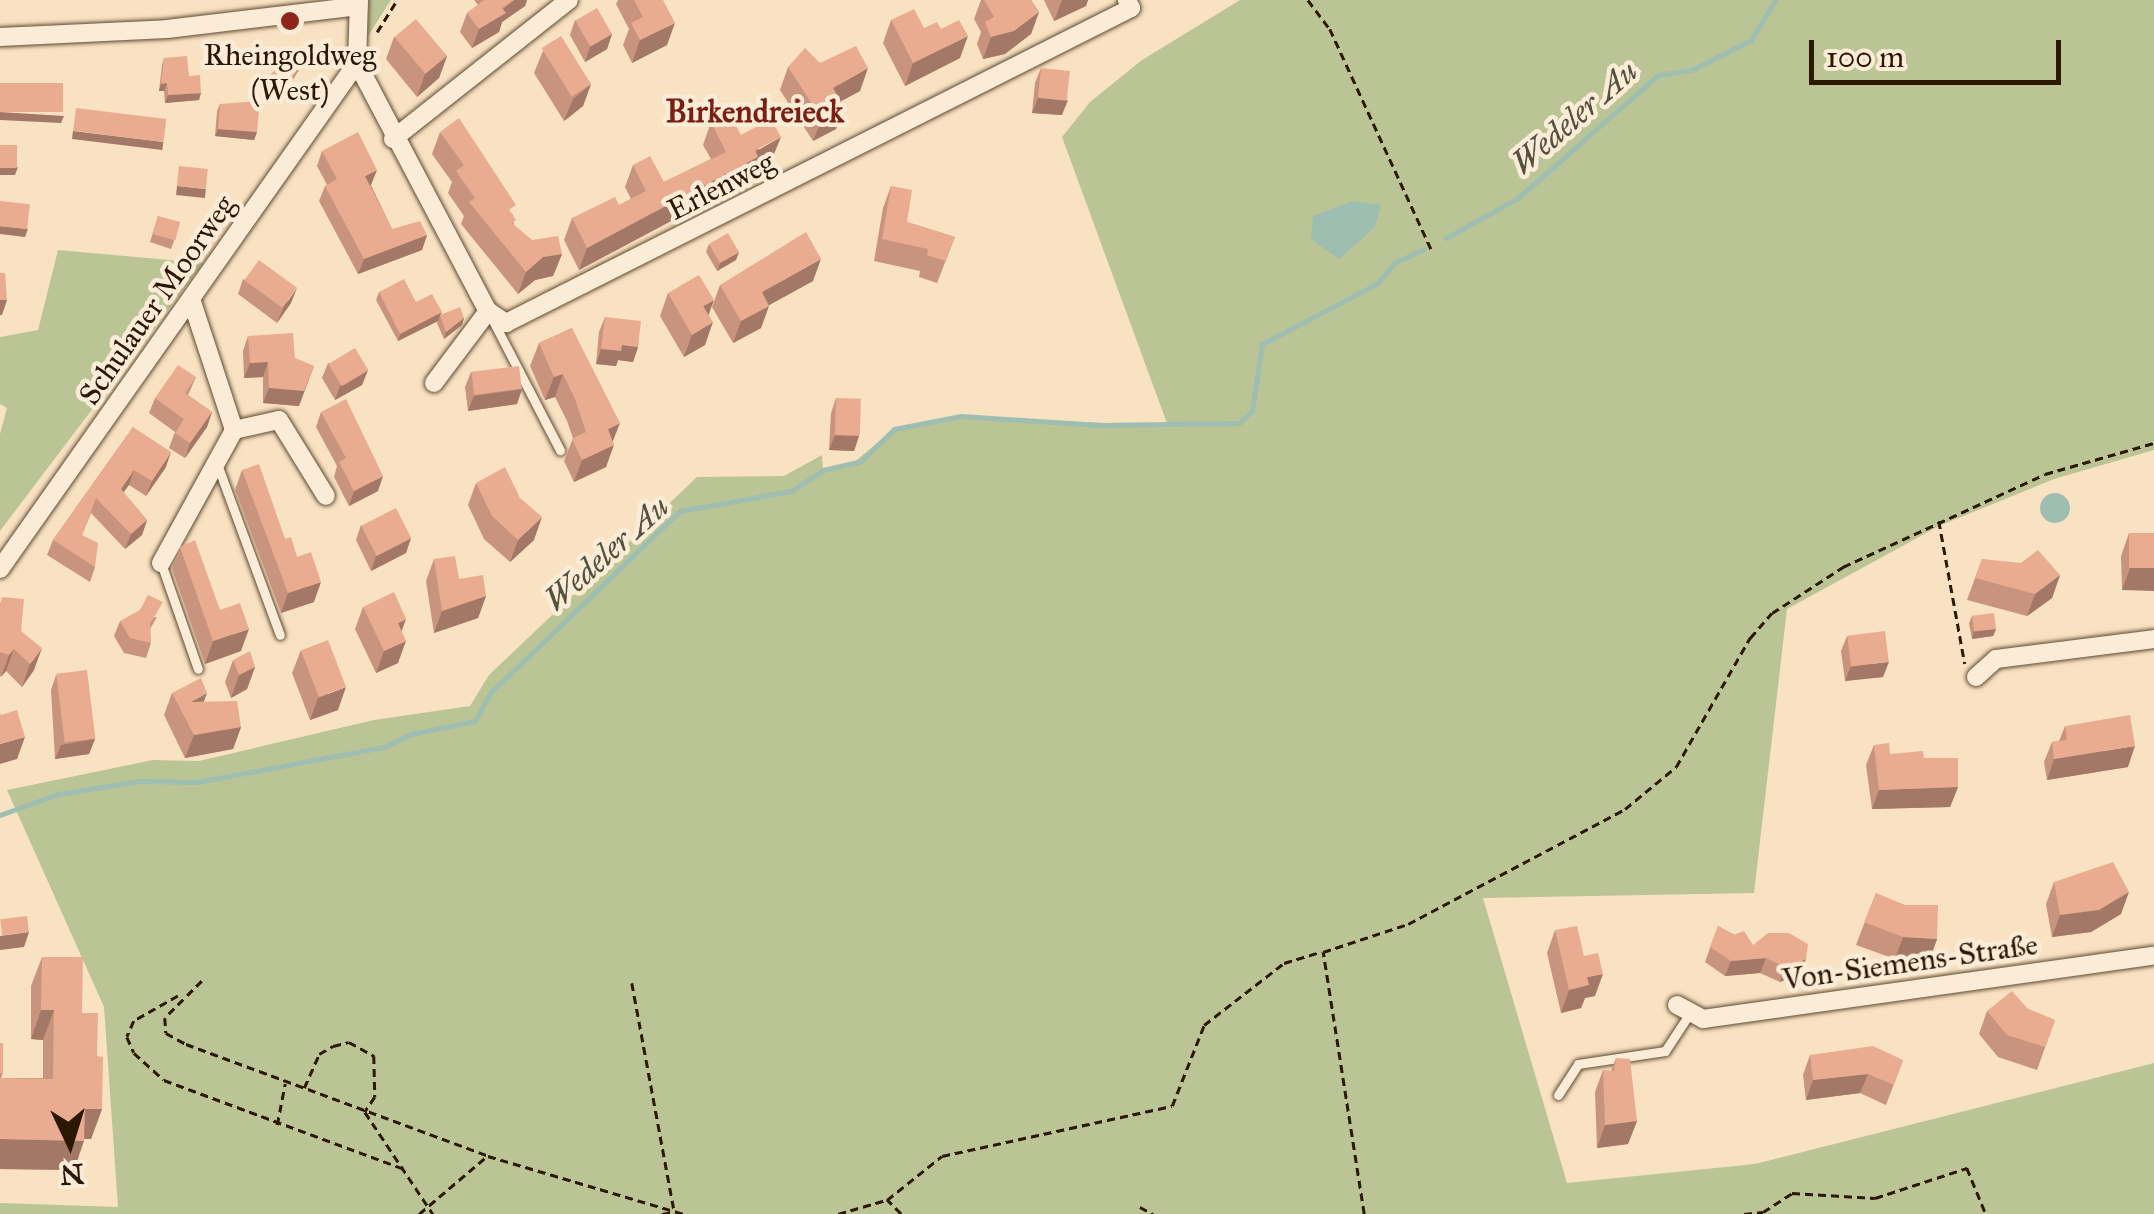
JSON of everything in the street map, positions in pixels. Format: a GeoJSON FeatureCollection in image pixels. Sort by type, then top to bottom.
{"type":"FeatureCollection","features":[{"type":"Feature","properties":{"kind":"street"},"geometry":{"type":"LineString","coordinates":[[393,138],[569,0]]}},
{"type":"Feature","properties":{"kind":"street","name":"Erlenweg"},"geometry":{"type":"LineString","coordinates":[[488,311],[506,323],[642,257],[1131,8],[1128,0]]}},
{"type":"Feature","properties":{"kind":"street"},"geometry":{"type":"LineString","coordinates":[[0,37],[167,28],[359,3],[357,62],[393,138],[488,311],[434,384]]}},
{"type":"Feature","properties":{"kind":"street","name":"Schulauer Moorweg"},"geometry":{"type":"LineString","coordinates":[[0,569],[192,302],[357,62]]}},
{"type":"Feature","properties":{"kind":"street"},"geometry":{"type":"LineString","coordinates":[[161,563],[234,430],[192,302]]}},
{"type":"Feature","properties":{"kind":"street"},"geometry":{"type":"LineString","coordinates":[[234,430],[279,420],[326,496]]}},
{"type":"Feature","properties":{"kind":"street"},"geometry":{"type":"LineString","coordinates":[[1976,677],[1996,659],[2154,639]]}},
{"type":"Feature","properties":{"kind":"street","name":"Von-Siemens-Straße"},"geometry":{"type":"LineString","coordinates":[[1684,1009],[1703,1019],[2154,956]]}},
{"type":"Feature","properties":{"kind":"lane"},"geometry":{"type":"LineString","coordinates":[[488,311],[560,450]]}},
{"type":"Feature","properties":{"kind":"lane"},"geometry":{"type":"LineString","coordinates":[[216,462],[280,634]]}},
{"type":"Feature","properties":{"kind":"lane"},"geometry":{"type":"LineString","coordinates":[[161,563],[198,669]]}},
{"type":"Feature","properties":{"kind":"lane"},"geometry":{"type":"LineString","coordinates":[[1558,1095],[1578,1064],[1665,1051],[1684,1009]]}},
{"type":"Feature","properties":{"kind":"path"},"geometry":{"type":"LineString","coordinates":[[357,62],[397,0]]}},
{"type":"Feature","properties":{"kind":"path"},"geometry":{"type":"LineString","coordinates":[[1308,0],[1330,30],[1432,251]]}},
{"type":"Feature","properties":{"kind":"path"},"geometry":{"type":"LineString","coordinates":[[838,1214],[887,1200],[942,1156],[1172,1106],[1204,1026],[1284,963],[1408,924],[1625,809],[1676,768],[1750,638],[1772,613],[1842,567],[1938,520],[2045,474],[2154,443]]}},
{"type":"Feature","properties":{"kind":"path"},"geometry":{"type":"LineString","coordinates":[[1938,520],[1959,658],[1976,677]]}},
{"type":"Feature","properties":{"kind":"path"},"geometry":{"type":"LineString","coordinates":[[1323,952],[1364,1214]]}},
{"type":"Feature","properties":{"kind":"path"},"geometry":{"type":"LineString","coordinates":[[202,981],[180,996],[166,1018],[166,1034],[488,1156],[684,1214]]}},
{"type":"Feature","properties":{"kind":"path"},"geometry":{"type":"LineString","coordinates":[[632,984],[674,1212]]}},
{"type":"Feature","properties":{"kind":"path"},"geometry":{"type":"LineString","coordinates":[[180,996],[166,998],[134,1021],[127,1037],[134,1054],[164,1080],[277,1126],[404,1169]]}},
{"type":"Feature","properties":{"kind":"path"},"geometry":{"type":"LineString","coordinates":[[304,1089],[319,1054],[350,1042],[363,1045],[374,1056],[376,1085],[365,1112]]}},
{"type":"Feature","properties":{"kind":"path"},"geometry":{"type":"LineString","coordinates":[[277,1126],[286,1082]]}},
{"type":"Feature","properties":{"kind":"path"},"geometry":{"type":"LineString","coordinates":[[365,1112],[433,1214]]}},
{"type":"Feature","properties":{"kind":"path"},"geometry":{"type":"LineString","coordinates":[[419,1214],[488,1156]]}},
{"type":"Feature","properties":{"kind":"path"},"geometry":{"type":"LineString","coordinates":[[1744,1214],[1763,1212],[1792,1193],[1875,1198],[1967,1168],[1986,1214]]}},
{"type":"Feature","properties":{"kind":"path"},"geometry":{"type":"LineString","coordinates":[[887,1200],[900,1214]]}},
{"type":"Feature","properties":{"kind":"path"},"geometry":{"type":"LineString","coordinates":[[1140,1208],[1152,1214]]}},
{"type":"Feature","properties":{"kind":"path"},"geometry":{"type":"LineString","coordinates":[[662,1214],[674,1212]]}},
{"type":"Feature","properties":{"kind":"green space"},"geometry":{"type":"Polygon","coordinates":[[[369,0],[391,0],[368,36],[369,0]]]}},
{"type":"Feature","properties":{"kind":"green space"},"geometry":{"type":"Polygon","coordinates":[[[1240,0],[2154,0],[2154,450],[2054,479],[1939,526],[1787,609],[1754,893],[1483,898],[1567,1183],[1755,1164],[2154,1063],[2154,1214],[0,1214],[0,1203],[118,1207],[104,1007],[7,790],[153,760],[199,761],[374,720],[470,706],[489,675],[697,477],[784,476],[822,455],[823,470],[852,464],[894,429],[961,416],[1168,426],[1062,137],[1090,102],[1142,60],[1240,0]]]}},
{"type":"Feature","properties":{"kind":"green space"},"geometry":{"type":"Polygon","coordinates":[[[58,250],[203,263],[0,531],[0,434],[7,408],[0,404],[0,337],[38,330],[58,250]]]}},
{"type":"Feature","properties":{"kind":"shaded area"},"geometry":{"type":"Polygon","coordinates":[[[1353,201],[1381,205],[1375,227],[1339,259],[1311,239],[1313,216],[1353,201]]]}},
{"type":"Feature","properties":{"kind":"shaded area"},"geometry":{"type":"Polygon","coordinates":[[[2055,493],[2066,497],[2070,508],[2066,519],[2055,523],[2044,519],[2040,508],[2044,497],[2055,493]]]}},
{"type":"Feature","properties":{"kind":"building"},"geometry":{"type":"Polygon","coordinates":[[[484,0],[514,0],[502,8],[506,13],[479,29],[467,13],[484,0]]]}},
{"type":"Feature","properties":{"kind":"building"},"geometry":{"type":"Polygon","coordinates":[[[634,0],[663,0],[675,23],[640,40],[631,23],[643,17],[634,0]]]}},
{"type":"Feature","properties":{"kind":"building"},"geometry":{"type":"Polygon","coordinates":[[[984,0],[1031,0],[1039,12],[1014,31],[991,37],[985,22],[994,17],[984,0]]]}},
{"type":"Feature","properties":{"kind":"building"},"geometry":{"type":"Polygon","coordinates":[[[597,8],[612,34],[590,46],[575,20],[597,8]]]}},
{"type":"Feature","properties":{"kind":"building"},"geometry":{"type":"Polygon","coordinates":[[[914,9],[924,28],[937,22],[941,29],[959,20],[968,36],[913,63],[891,20],[914,9]]]}},
{"type":"Feature","properties":{"kind":"building"},"geometry":{"type":"Polygon","coordinates":[[[416,19],[447,56],[425,74],[395,37],[416,19]]]}},
{"type":"Feature","properties":{"kind":"building"},"geometry":{"type":"Polygon","coordinates":[[[561,36],[591,84],[572,97],[541,48],[561,36]]]}},
{"type":"Feature","properties":{"kind":"building"},"geometry":{"type":"Polygon","coordinates":[[[856,46],[868,68],[833,88],[844,107],[822,119],[788,67],[805,48],[820,63],[856,46]]]}},
{"type":"Feature","properties":{"kind":"building"},"geometry":{"type":"Polygon","coordinates":[[[290,54],[302,62],[288,84],[271,74],[290,54]]]}},
{"type":"Feature","properties":{"kind":"building"},"geometry":{"type":"Polygon","coordinates":[[[187,56],[189,76],[200,75],[201,93],[168,95],[167,83],[161,84],[164,58],[187,56]]]}},
{"type":"Feature","properties":{"kind":"building"},"geometry":{"type":"Polygon","coordinates":[[[1041,68],[1070,71],[1067,101],[1038,98],[1041,68]]]}},
{"type":"Feature","properties":{"kind":"building"},"geometry":{"type":"Polygon","coordinates":[[[0,83],[63,83],[63,112],[0,112],[0,83]]]}},
{"type":"Feature","properties":{"kind":"building"},"geometry":{"type":"Polygon","coordinates":[[[260,101],[257,132],[218,129],[220,104],[260,101]]]}},
{"type":"Feature","properties":{"kind":"building"},"geometry":{"type":"Polygon","coordinates":[[[76,108],[166,119],[164,142],[73,131],[76,108]]]}},
{"type":"Feature","properties":{"kind":"building"},"geometry":{"type":"Polygon","coordinates":[[[729,113],[741,135],[771,119],[781,137],[755,150],[758,157],[587,248],[572,218],[615,197],[619,205],[646,191],[633,165],[650,156],[664,182],[726,152],[711,122],[729,113]]]}},
{"type":"Feature","properties":{"kind":"building"},"geometry":{"type":"Polygon","coordinates":[[[459,118],[516,205],[509,210],[516,220],[512,223],[532,240],[558,236],[562,254],[543,257],[526,272],[469,202],[475,198],[456,171],[464,165],[440,132],[459,118]]]}},
{"type":"Feature","properties":{"kind":"building"},"geometry":{"type":"Polygon","coordinates":[[[358,132],[377,170],[365,176],[392,229],[420,221],[427,235],[364,259],[325,186],[337,179],[322,151],[358,132]]]}},
{"type":"Feature","properties":{"kind":"building"},"geometry":{"type":"Polygon","coordinates":[[[0,145],[17,145],[17,168],[0,168],[0,145]]]}},
{"type":"Feature","properties":{"kind":"building"},"geometry":{"type":"Polygon","coordinates":[[[179,166],[208,169],[206,189],[177,186],[179,166]]]}},
{"type":"Feature","properties":{"kind":"building"},"geometry":{"type":"Polygon","coordinates":[[[891,186],[912,190],[907,222],[955,237],[945,261],[927,255],[928,249],[882,239],[891,186]]]}},
{"type":"Feature","properties":{"kind":"building"},"geometry":{"type":"Polygon","coordinates":[[[0,201],[30,204],[27,229],[0,226],[0,201]]]}},
{"type":"Feature","properties":{"kind":"building"},"geometry":{"type":"Polygon","coordinates":[[[158,216],[180,222],[175,240],[153,234],[158,216]]]}},
{"type":"Feature","properties":{"kind":"building"},"geometry":{"type":"Polygon","coordinates":[[[806,232],[821,259],[762,292],[769,306],[741,321],[720,285],[806,232]]]}},
{"type":"Feature","properties":{"kind":"building"},"geometry":{"type":"Polygon","coordinates":[[[728,233],[739,252],[720,263],[709,244],[728,233]]]}},
{"type":"Feature","properties":{"kind":"building"},"geometry":{"type":"Polygon","coordinates":[[[259,260],[297,288],[282,308],[244,280],[259,260]]]}},
{"type":"Feature","properties":{"kind":"building"},"geometry":{"type":"Polygon","coordinates":[[[0,273],[5,273],[7,300],[0,300],[0,273]]]}},
{"type":"Feature","properties":{"kind":"building"},"geometry":{"type":"Polygon","coordinates":[[[699,275],[714,300],[703,306],[713,322],[692,335],[668,293],[699,275]]]}},
{"type":"Feature","properties":{"kind":"building"},"geometry":{"type":"Polygon","coordinates":[[[404,279],[416,302],[432,294],[442,312],[400,334],[379,292],[404,279]]]}},
{"type":"Feature","properties":{"kind":"building"},"geometry":{"type":"Polygon","coordinates":[[[460,307],[464,318],[446,332],[440,315],[460,307]]]}},
{"type":"Feature","properties":{"kind":"building"},"geometry":{"type":"Polygon","coordinates":[[[605,317],[641,321],[638,347],[622,345],[621,351],[601,349],[605,317]]]}},
{"type":"Feature","properties":{"kind":"building"},"geometry":{"type":"Polygon","coordinates":[[[572,328],[620,423],[608,429],[614,445],[582,460],[572,439],[586,432],[575,399],[563,374],[554,377],[539,343],[572,328]]]}},
{"type":"Feature","properties":{"kind":"building"},"geometry":{"type":"Polygon","coordinates":[[[293,333],[295,358],[314,366],[304,391],[269,388],[268,362],[250,363],[248,336],[293,333]]]}},
{"type":"Feature","properties":{"kind":"building"},"geometry":{"type":"Polygon","coordinates":[[[355,348],[368,370],[342,386],[328,364],[355,348]]]}},
{"type":"Feature","properties":{"kind":"building"},"geometry":{"type":"Polygon","coordinates":[[[178,365],[196,377],[185,393],[212,412],[190,443],[175,433],[184,419],[155,398],[178,365]]]}},
{"type":"Feature","properties":{"kind":"building"},"geometry":{"type":"Polygon","coordinates":[[[519,366],[522,389],[474,395],[471,372],[519,366]]]}},
{"type":"Feature","properties":{"kind":"building"},"geometry":{"type":"Polygon","coordinates":[[[836,398],[861,399],[860,436],[835,435],[836,398]]]}},
{"type":"Feature","properties":{"kind":"building"},"geometry":{"type":"Polygon","coordinates":[[[346,399],[383,476],[354,491],[339,462],[346,458],[321,412],[346,399]]]}},
{"type":"Feature","properties":{"kind":"building"},"geometry":{"type":"Polygon","coordinates":[[[133,427],[171,452],[152,481],[134,470],[121,489],[147,520],[131,534],[96,498],[82,535],[98,543],[95,567],[53,540],[133,427]]]}},
{"type":"Feature","properties":{"kind":"building"},"geometry":{"type":"Polygon","coordinates":[[[259,464],[285,539],[291,537],[297,557],[311,552],[321,582],[288,593],[242,470],[259,464]]]}},
{"type":"Feature","properties":{"kind":"building"},"geometry":{"type":"Polygon","coordinates":[[[505,467],[520,498],[542,517],[518,540],[492,516],[476,483],[505,467]]]}},
{"type":"Feature","properties":{"kind":"building"},"geometry":{"type":"Polygon","coordinates":[[[396,508],[411,538],[377,556],[361,526],[396,508]]]}},
{"type":"Feature","properties":{"kind":"building"},"geometry":{"type":"Polygon","coordinates":[[[2129,533],[2154,533],[2154,568],[2129,568],[2129,533]]]}},
{"type":"Feature","properties":{"kind":"building"},"geometry":{"type":"Polygon","coordinates":[[[195,540],[220,610],[240,603],[249,629],[213,641],[180,547],[195,540]]]}},
{"type":"Feature","properties":{"kind":"building"},"geometry":{"type":"Polygon","coordinates":[[[2038,550],[2060,575],[2035,594],[1975,578],[1982,559],[2021,563],[2038,550]]]}},
{"type":"Feature","properties":{"kind":"building"},"geometry":{"type":"Polygon","coordinates":[[[455,556],[459,579],[483,575],[486,596],[442,611],[434,559],[455,556]]]}},
{"type":"Feature","properties":{"kind":"building"},"geometry":{"type":"Polygon","coordinates":[[[394,592],[406,619],[398,623],[406,641],[384,651],[363,607],[394,592]]]}},
{"type":"Feature","properties":{"kind":"building"},"geometry":{"type":"Polygon","coordinates":[[[148,595],[163,602],[150,624],[151,643],[130,638],[120,621],[140,610],[148,595]]]}},
{"type":"Feature","properties":{"kind":"building"},"geometry":{"type":"Polygon","coordinates":[[[2,597],[24,599],[21,631],[42,648],[30,664],[14,649],[9,655],[0,652],[2,597]]]}},
{"type":"Feature","properties":{"kind":"building"},"geometry":{"type":"Polygon","coordinates":[[[1994,613],[1996,629],[1974,632],[1972,616],[1994,613]]]}},
{"type":"Feature","properties":{"kind":"building"},"geometry":{"type":"Polygon","coordinates":[[[1885,631],[1889,662],[1851,666],[1847,636],[1885,631]]]}},
{"type":"Feature","properties":{"kind":"building"},"geometry":{"type":"Polygon","coordinates":[[[328,640],[346,687],[319,697],[301,650],[328,640]]]}},
{"type":"Feature","properties":{"kind":"building"},"geometry":{"type":"Polygon","coordinates":[[[250,651],[255,667],[239,675],[233,660],[250,651]]]}},
{"type":"Feature","properties":{"kind":"building"},"geometry":{"type":"Polygon","coordinates":[[[87,670],[95,738],[65,742],[56,674],[87,670]]]}},
{"type":"Feature","properties":{"kind":"building"},"geometry":{"type":"Polygon","coordinates":[[[201,678],[207,693],[191,702],[237,701],[241,727],[194,735],[172,693],[201,678]]]}},
{"type":"Feature","properties":{"kind":"building"},"geometry":{"type":"Polygon","coordinates":[[[17,710],[25,737],[0,744],[0,712],[1,715],[17,710]]]}},
{"type":"Feature","properties":{"kind":"building"},"geometry":{"type":"Polygon","coordinates":[[[2130,715],[2135,746],[2054,759],[2052,742],[2067,740],[2065,726],[2130,715]]]}},
{"type":"Feature","properties":{"kind":"building"},"geometry":{"type":"Polygon","coordinates":[[[1889,743],[1890,754],[1923,751],[1924,758],[1958,758],[1958,787],[1879,790],[1874,745],[1889,743]]]}},
{"type":"Feature","properties":{"kind":"building"},"geometry":{"type":"Polygon","coordinates":[[[2113,862],[2129,892],[2099,910],[2060,915],[2054,882],[2113,862]]]}},
{"type":"Feature","properties":{"kind":"building"},"geometry":{"type":"Polygon","coordinates":[[[1876,893],[1905,905],[1938,905],[1937,939],[1903,937],[1864,922],[1876,893]]]}},
{"type":"Feature","properties":{"kind":"building"},"geometry":{"type":"Polygon","coordinates":[[[27,916],[29,932],[2,935],[0,919],[27,916]]]}},
{"type":"Feature","properties":{"kind":"building"},"geometry":{"type":"Polygon","coordinates":[[[1577,926],[1584,956],[1598,953],[1603,974],[1587,977],[1589,985],[1569,990],[1555,930],[1577,926]]]}},
{"type":"Feature","properties":{"kind":"building"},"geometry":{"type":"Polygon","coordinates":[[[1718,926],[1733,935],[1744,931],[1753,945],[1768,933],[1789,933],[1808,944],[1806,959],[1785,967],[1766,958],[1731,961],[1710,947],[1718,926]]]}},
{"type":"Feature","properties":{"kind":"building"},"geometry":{"type":"Polygon","coordinates":[[[42,957],[83,957],[82,1013],[98,1013],[97,1056],[103,1057],[102,1109],[85,1109],[84,1141],[0,1139],[0,1078],[53,1079],[54,1010],[41,1010],[42,957]]]}},
{"type":"Feature","properties":{"kind":"building"},"geometry":{"type":"Polygon","coordinates":[[[2012,991],[2028,1009],[2055,1020],[2045,1047],[2007,1035],[1987,1011],[2012,991]]]}},
{"type":"Feature","properties":{"kind":"building"},"geometry":{"type":"Polygon","coordinates":[[[0,1043],[3,1043],[0,1073],[0,1043]]]}},
{"type":"Feature","properties":{"kind":"building"},"geometry":{"type":"Polygon","coordinates":[[[1873,1046],[1903,1060],[1894,1085],[1868,1074],[1813,1080],[1810,1055],[1873,1046]]]}},
{"type":"Feature","properties":{"kind":"building"},"geometry":{"type":"Polygon","coordinates":[[[1616,1058],[1630,1059],[1637,1121],[1605,1125],[1603,1070],[1614,1071],[1616,1058]]]}},
{"type":"Feature","properties":{"kind":"waterway","name":"Wedeler Au"},"geometry":{"type":"LineString","coordinates":[[1446,238],[1518,198],[1658,75],[1694,69],[1751,40],[1775,0]]}},
{"type":"Feature","properties":{"kind":"waterway","name":"Wedeler Au"},"geometry":{"type":"LineString","coordinates":[[0,815],[58,794],[140,781],[197,782],[384,747],[411,734],[475,721],[491,692],[680,511],[791,491],[823,470],[861,461],[894,429],[961,416],[1099,425],[1239,423],[1252,411],[1262,344],[1378,283],[1394,263],[1424,249]]}},
{"type":"Feature","properties":{"kind":"place","name":"Rheingoldweg (West)"},"geometry":{"type":"Point","coordinates":[290,21]}},
{"type":"Feature","properties":{"kind":"district","name":"Birkendreieck"},"geometry":{"type":"Point","coordinates":[755,112]}}]}
